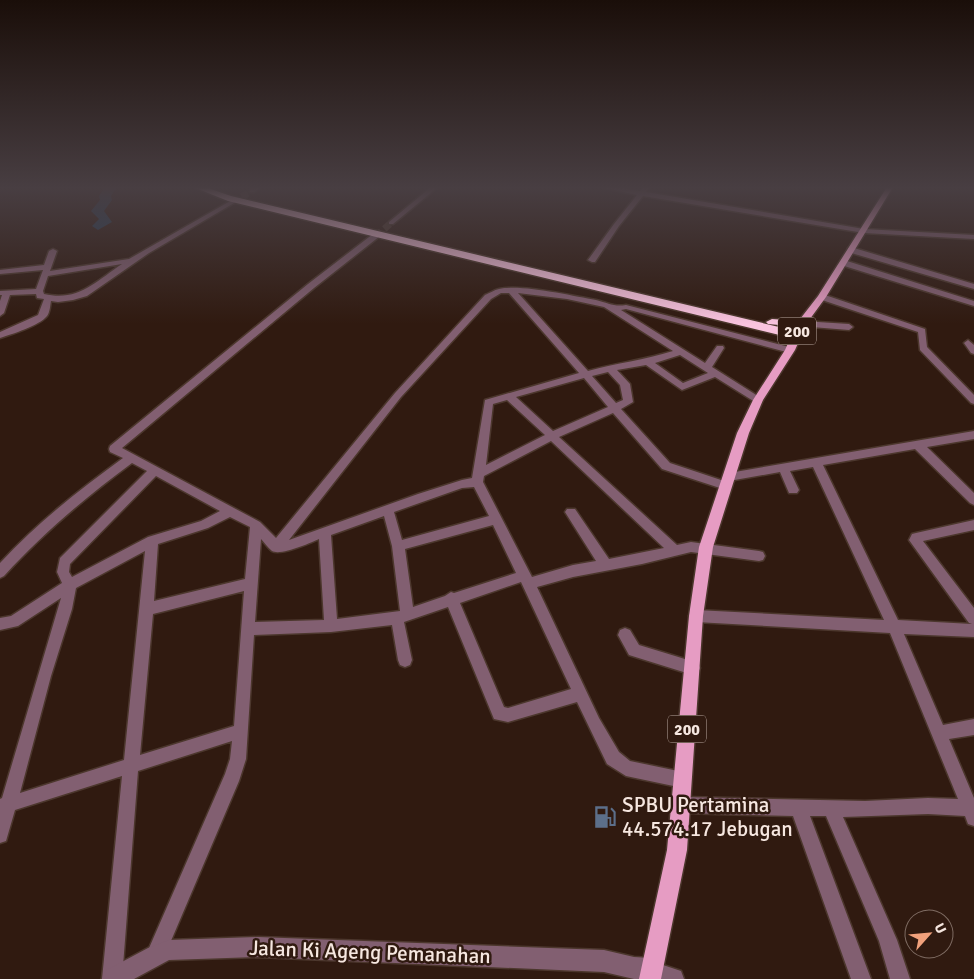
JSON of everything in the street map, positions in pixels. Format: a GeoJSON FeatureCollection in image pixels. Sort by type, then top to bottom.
{"type":"FeatureCollection","features":[{"type":"Feature","properties":{"kind":"highway"},"geometry":{"type":"LineString","coordinates":[[376,233],[769,325],[795,337]]}},
{"type":"Feature","properties":{"kind":"highway"},"geometry":{"type":"LineString","coordinates":[[393,233],[769,325],[795,337]]}},
{"type":"Feature","properties":{"kind":"main road","name":"200"},"geometry":{"type":"LineString","coordinates":[[647,972],[678,850],[696,616],[706,547],[744,433],[758,400],[795,337],[863,233]]}},
{"type":"Feature","properties":{"kind":"street"},"geometry":{"type":"LineString","coordinates":[[53,251],[39,290],[40,296],[48,299],[66,299],[84,294],[133,260],[180,233]]}},
{"type":"Feature","properties":{"kind":"street"},"geometry":{"type":"LineString","coordinates":[[592,260],[612,233]]}},
{"type":"Feature","properties":{"kind":"street"},"geometry":{"type":"LineString","coordinates":[[895,233],[974,237]]}},
{"type":"Feature","properties":{"kind":"street"},"geometry":{"type":"LineString","coordinates":[[276,547],[256,525],[230,510],[191,492],[155,470],[114,449],[311,286],[376,236]]}},
{"type":"Feature","properties":{"kind":"street"},"geometry":{"type":"LineString","coordinates":[[852,250],[974,287]]}},
{"type":"Feature","properties":{"kind":"street"},"geometry":{"type":"LineString","coordinates":[[0,272],[47,270],[133,260]]}},
{"type":"Feature","properties":{"kind":"street"},"geometry":{"type":"LineString","coordinates":[[844,263],[974,304]]}},
{"type":"Feature","properties":{"kind":"street"},"geometry":{"type":"LineString","coordinates":[[0,313],[4,293],[39,290]]}},
{"type":"Feature","properties":{"kind":"street"},"geometry":{"type":"LineString","coordinates":[[511,290],[666,466],[728,482],[783,467],[817,463],[974,435]]}},
{"type":"Feature","properties":{"kind":"street"},"geometry":{"type":"LineString","coordinates":[[276,547],[410,381],[488,297],[499,291],[511,290],[567,297],[607,305],[758,400]]}},
{"type":"Feature","properties":{"kind":"street"},"geometry":{"type":"LineString","coordinates":[[822,297],[922,331],[923,348],[974,400]]}},
{"type":"Feature","properties":{"kind":"street"},"geometry":{"type":"LineString","coordinates":[[0,335],[40,318],[44,314],[48,299]]}},
{"type":"Feature","properties":{"kind":"street"},"geometry":{"type":"LineString","coordinates":[[614,309],[626,307],[795,337],[849,327]]}},
{"type":"Feature","properties":{"kind":"street"},"geometry":{"type":"LineString","coordinates":[[968,343],[974,351]]}},
{"type":"Feature","properties":{"kind":"street"},"geometry":{"type":"LineString","coordinates":[[707,367],[720,348]]}},
{"type":"Feature","properties":{"kind":"street"},"geometry":{"type":"LineString","coordinates":[[682,351],[648,362],[610,368],[488,402],[478,477],[604,744],[619,764],[626,768],[683,780]]}},
{"type":"Feature","properties":{"kind":"street"},"geometry":{"type":"LineString","coordinates":[[648,362],[682,387],[716,373]]}},
{"type":"Feature","properties":{"kind":"street"},"geometry":{"type":"LineString","coordinates":[[276,547],[298,543],[462,484],[552,436],[615,409],[630,400],[625,384],[610,368]]}},
{"type":"Feature","properties":{"kind":"street"},"geometry":{"type":"LineString","coordinates":[[510,397],[675,551]]}},
{"type":"Feature","properties":{"kind":"street"},"geometry":{"type":"LineString","coordinates":[[918,445],[974,500]]}},
{"type":"Feature","properties":{"kind":"street"},"geometry":{"type":"LineString","coordinates":[[0,572],[23,545],[49,522],[132,458]]}},
{"type":"Feature","properties":{"kind":"street"},"geometry":{"type":"LineString","coordinates":[[817,463],[894,627],[972,813]]}},
{"type":"Feature","properties":{"kind":"street"},"geometry":{"type":"LineString","coordinates":[[783,467],[793,490]]}},
{"type":"Feature","properties":{"kind":"street"},"geometry":{"type":"LineString","coordinates":[[0,835],[4,806],[65,609],[70,585],[64,572],[64,562],[155,470]]}},
{"type":"Feature","properties":{"kind":"street"},"geometry":{"type":"LineString","coordinates":[[0,624],[13,622],[70,585],[152,541],[204,525],[230,510]]}},
{"type":"Feature","properties":{"kind":"street"},"geometry":{"type":"LineString","coordinates":[[388,510],[398,546],[405,660]]}},
{"type":"Feature","properties":{"kind":"street"},"geometry":{"type":"LineString","coordinates":[[571,512],[605,564]]}},
{"type":"Feature","properties":{"kind":"street"},"geometry":{"type":"LineString","coordinates":[[398,546],[497,519]]}},
{"type":"Feature","properties":{"kind":"street"},"geometry":{"type":"LineString","coordinates":[[155,955],[233,775],[239,752],[250,584],[256,525]]}},
{"type":"Feature","properties":{"kind":"street"},"geometry":{"type":"LineString","coordinates":[[974,525],[916,538],[915,540],[974,619]]}},
{"type":"Feature","properties":{"kind":"street"},"geometry":{"type":"LineString","coordinates":[[325,532],[331,626]]}},
{"type":"Feature","properties":{"kind":"street"},"geometry":{"type":"LineString","coordinates":[[113,979],[119,870],[132,765],[152,541]]}},
{"type":"Feature","properties":{"kind":"street"},"geometry":{"type":"LineString","coordinates":[[248,630],[331,626],[402,616],[451,598],[525,580],[605,564],[642,559],[691,547],[706,547],[759,556]]}},
{"type":"Feature","properties":{"kind":"street"},"geometry":{"type":"LineString","coordinates":[[146,609],[250,584]]}},
{"type":"Feature","properties":{"kind":"street"},"geometry":{"type":"LineString","coordinates":[[451,598],[499,714],[508,716],[581,694]]}},
{"type":"Feature","properties":{"kind":"street"},"geometry":{"type":"LineString","coordinates":[[696,616],[974,631]]}},
{"type":"Feature","properties":{"kind":"street"},"geometry":{"type":"LineString","coordinates":[[625,635],[634,650],[692,668]]}},
{"type":"Feature","properties":{"kind":"street"},"geometry":{"type":"LineString","coordinates":[[940,733],[974,727]]}},
{"type":"Feature","properties":{"kind":"street"},"geometry":{"type":"LineString","coordinates":[[4,806],[241,731]]}},
{"type":"Feature","properties":{"kind":"street"},"geometry":{"type":"LineString","coordinates":[[682,805],[864,809],[941,806],[972,813]]}},
{"type":"Feature","properties":{"kind":"street"},"geometry":{"type":"LineString","coordinates":[[830,807],[888,940],[900,979]]}},
{"type":"Feature","properties":{"kind":"street"},"geometry":{"type":"LineString","coordinates":[[799,808],[862,979]]}},
{"type":"Feature","properties":{"kind":"street","name":"Jalan Ki Ageng Pemanahan"},"geometry":{"type":"LineString","coordinates":[[113,979],[155,955],[181,948],[258,947],[604,961],[673,979]]}},
{"type":"Feature","properties":{"kind":"tunnel"},"geometry":{"type":"LineString","coordinates":[[376,236],[380,233]]}},
{"type":"Feature","properties":{"kind":"place","name":"SPBU Pertamina 44.574.17 Jebugan"},"geometry":{"type":"Point","coordinates":[605,817]}}]}
